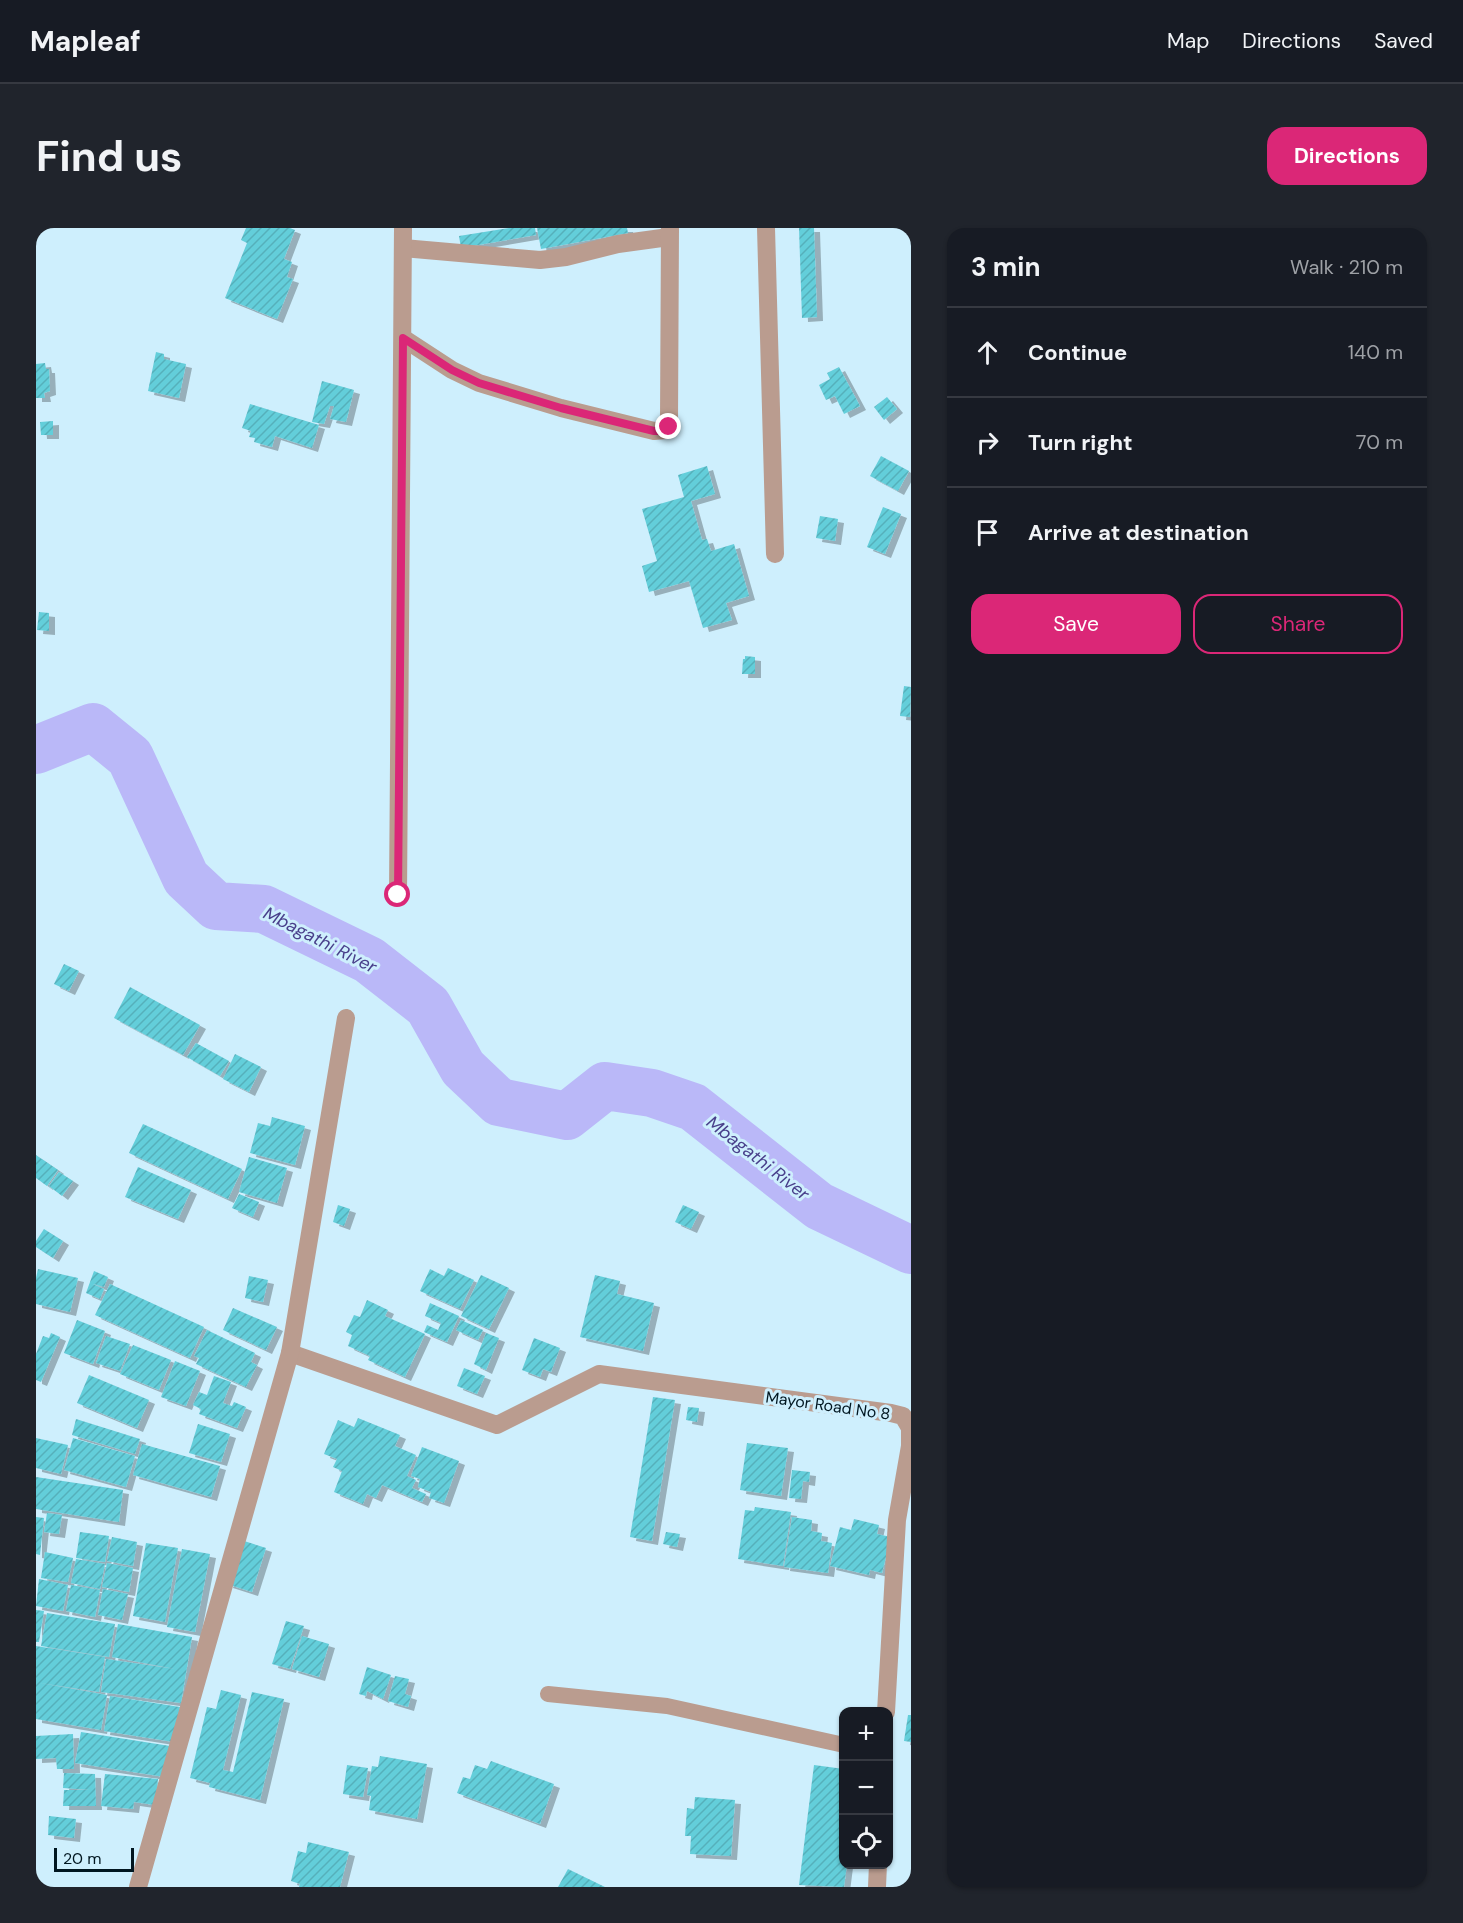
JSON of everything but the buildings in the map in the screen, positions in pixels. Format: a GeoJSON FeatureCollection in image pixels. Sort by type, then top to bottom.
{"type":"FeatureCollection","features":[{"type":"Feature","properties":{"kind":"street"},"geometry":{"type":"LineString","coordinates":[[398,895],[403,228]]}},
{"type":"Feature","properties":{"kind":"street"},"geometry":{"type":"LineString","coordinates":[[766,228],[775,554]]}},
{"type":"Feature","properties":{"kind":"street"},"geometry":{"type":"LineString","coordinates":[[403,248],[540,260],[566,257],[670,232],[669,422],[666,430],[654,431],[561,408],[479,383],[452,370],[403,338]]}},
{"type":"Feature","properties":{"kind":"street"},"geometry":{"type":"LineString","coordinates":[[138,1887],[290,1353],[346,1018]]}},
{"type":"Feature","properties":{"kind":"street","name":"Mayor Road No 8"},"geometry":{"type":"LineString","coordinates":[[290,1353],[497,1425],[599,1374],[903,1416],[910,1428],[910,1446],[897,1520],[886,1707]]}},
{"type":"Feature","properties":{"kind":"street"},"geometry":{"type":"LineString","coordinates":[[877,1887],[878,1869]]}},
{"type":"Feature","properties":{"kind":"lane"},"geometry":{"type":"LineString","coordinates":[[548,1694],[667,1706],[839,1744]]}},
{"type":"Feature","properties":{"kind":"waterway","name":"Mbagathi River"},"geometry":{"type":"LineString","coordinates":[[36,750],[93,727],[130,757],[186,878],[216,906],[264,909],[369,960],[428,1006],[463,1068],[499,1102],[567,1116],[605,1086],[652,1093],[693,1107],[819,1206],[911,1250]]}},
{"type":"Feature","properties":{"kind":"route"},"geometry":{"type":"LineString","coordinates":[[398,895],[403,338],[452,370],[479,383],[561,408],[654,431],[663,431],[669,427]]}}]}
